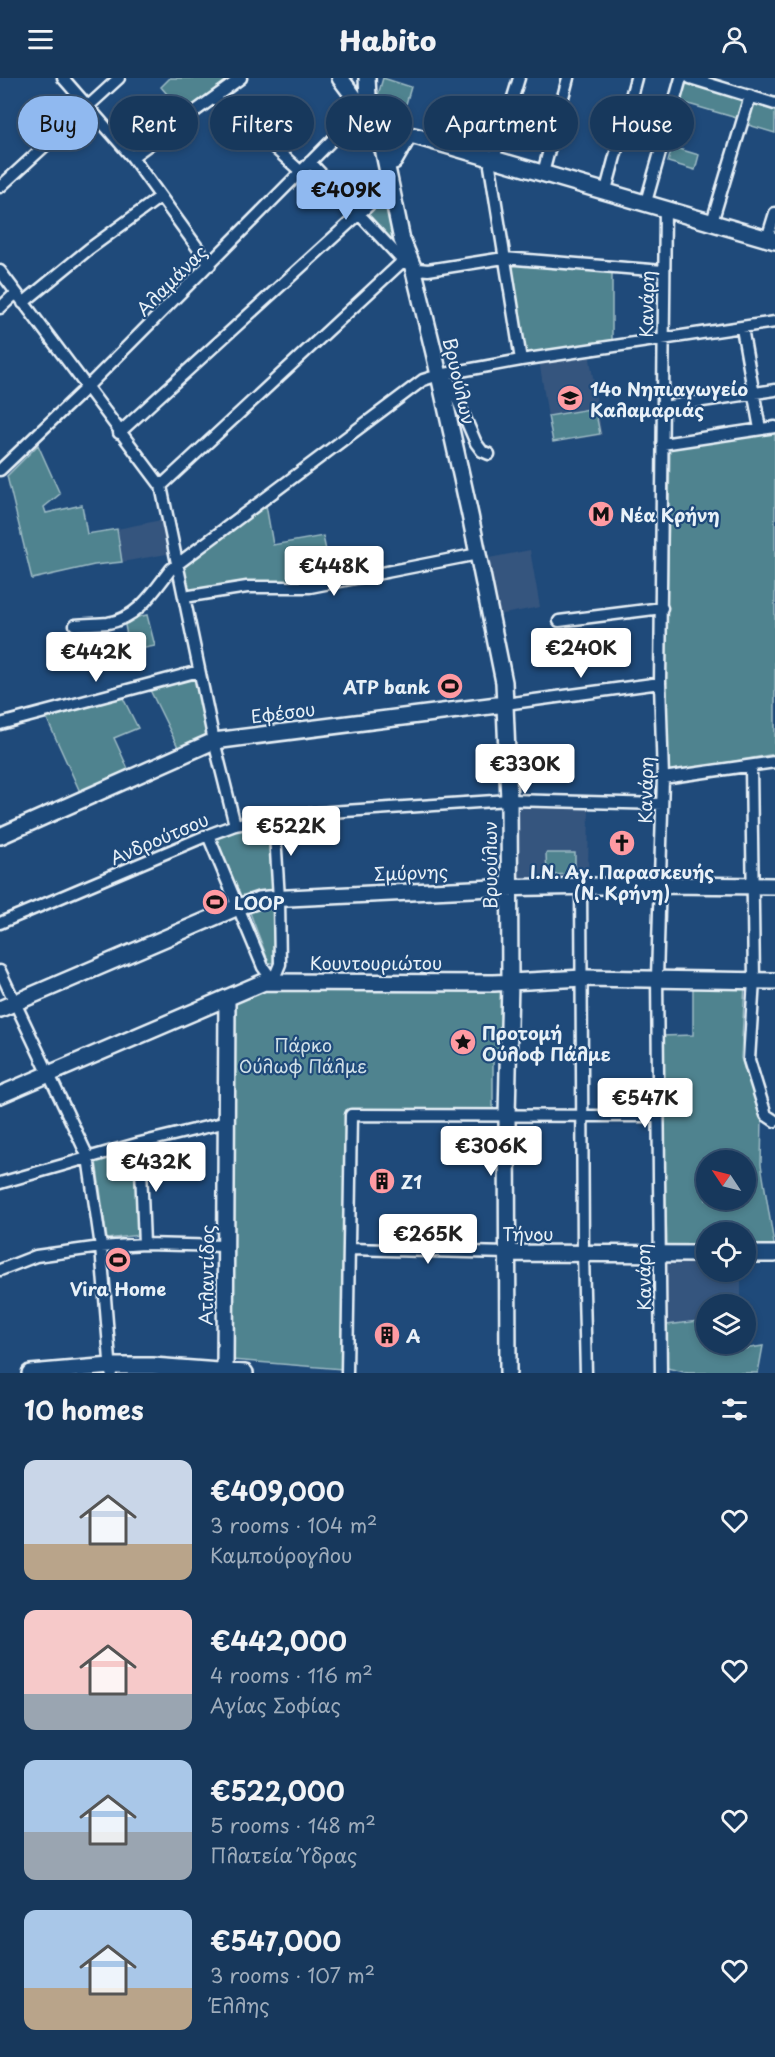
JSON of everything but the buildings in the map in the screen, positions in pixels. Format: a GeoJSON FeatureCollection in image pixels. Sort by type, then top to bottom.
{"type":"FeatureCollection","features":[{"type":"Feature","properties":{"kind":"main road","name":"Βρυούλων"},"geometry":{"type":"LineString","coordinates":[[340,78],[353,96]]}},
{"type":"Feature","properties":{"kind":"main road"},"geometry":{"type":"LineString","coordinates":[[412,143],[494,159],[771,240]]}},
{"type":"Feature","properties":{"kind":"main road","name":"Βρυούλων"},"geometry":{"type":"LineString","coordinates":[[394,150],[392,184],[402,240],[442,374],[504,682],[509,800],[508,1373]]}},
{"type":"Feature","properties":{"kind":"main road","name":"Βρυούλων"},"geometry":{"type":"LineString","coordinates":[[396,150],[394,160],[409,239],[409,263]]}},
{"type":"Feature","properties":{"kind":"main road","name":"Εφέσου"},"geometry":{"type":"LineString","coordinates":[[0,836],[214,741],[506,704]]}},
{"type":"Feature","properties":{"kind":"main road","name":"Σμύρνης"},"geometry":{"type":"LineString","coordinates":[[0,1009],[259,900],[581,885],[775,886]]}},
{"type":"Feature","properties":{"kind":"main road","name":"Κουντουριώτου"},"geometry":{"type":"LineString","coordinates":[[0,1095],[252,986],[273,981],[510,982],[582,978],[657,978],[775,981]]}},
{"type":"Feature","properties":{"kind":"main road","name":"Ατλαντίδος"},"geometry":{"type":"LineString","coordinates":[[224,1372],[227,998]]}},
{"type":"Feature","properties":{"kind":"main road","name":"Τήνου"},"geometry":{"type":"LineString","coordinates":[[508,1253],[696,1254]]}},
{"type":"Feature","properties":{"kind":"main road"},"geometry":{"type":"LineString","coordinates":[[756,1254],[775,1254]]}},
{"type":"Feature","properties":{"kind":"main road"},"geometry":{"type":"LineString","coordinates":[[30,1373],[153,1366],[245,1373]]}},
{"type":"Feature","properties":{"kind":"street"},"geometry":{"type":"LineString","coordinates":[[63,78],[80,96]]}},
{"type":"Feature","properties":{"kind":"street"},"geometry":{"type":"LineString","coordinates":[[98,98],[119,78]]}},
{"type":"Feature","properties":{"kind":"street"},"geometry":{"type":"LineString","coordinates":[[217,96],[241,78]]}},
{"type":"Feature","properties":{"kind":"street"},"geometry":{"type":"LineString","coordinates":[[519,78],[490,166],[521,360]]}},
{"type":"Feature","properties":{"kind":"street"},"geometry":{"type":"LineString","coordinates":[[543,173],[568,78]]}},
{"type":"Feature","properties":{"kind":"street"},"geometry":{"type":"LineString","coordinates":[[606,190],[636,78]]}},
{"type":"Feature","properties":{"kind":"street"},"geometry":{"type":"LineString","coordinates":[[646,202],[681,78]]}},
{"type":"Feature","properties":{"kind":"street"},"geometry":{"type":"LineString","coordinates":[[690,78],[775,104]]}},
{"type":"Feature","properties":{"kind":"street"},"geometry":{"type":"LineString","coordinates":[[712,222],[750,96]]}},
{"type":"Feature","properties":{"kind":"street"},"geometry":{"type":"LineString","coordinates":[[132,157],[210,101]]}},
{"type":"Feature","properties":{"kind":"street"},"geometry":{"type":"LineString","coordinates":[[98,117],[132,157],[210,265]]}},
{"type":"Feature","properties":{"kind":"street","name":"Αλαμάνας"},"geometry":{"type":"LineString","coordinates":[[0,470],[210,265],[326,146]]}},
{"type":"Feature","properties":{"kind":"street"},"geometry":{"type":"LineString","coordinates":[[0,187],[41,150]]}},
{"type":"Feature","properties":{"kind":"street"},"geometry":{"type":"LineString","coordinates":[[277,150],[300,171]]}},
{"type":"Feature","properties":{"kind":"street"},"geometry":{"type":"LineString","coordinates":[[310,162],[409,263],[422,270],[435,270],[504,258],[663,271]]}},
{"type":"Feature","properties":{"kind":"street"},"geometry":{"type":"LineString","coordinates":[[119,433],[392,184]]}},
{"type":"Feature","properties":{"kind":"street"},"geometry":{"type":"LineString","coordinates":[[23,303],[88,249],[160,197]]}},
{"type":"Feature","properties":{"kind":"street","name":"Κανάρη"},"geometry":{"type":"LineString","coordinates":[[661,1373],[657,978],[663,778],[660,683],[664,208]]}},
{"type":"Feature","properties":{"kind":"street"},"geometry":{"type":"LineString","coordinates":[[771,240],[775,213]]}},
{"type":"Feature","properties":{"kind":"street"},"geometry":{"type":"LineString","coordinates":[[161,486],[409,263]]}},
{"type":"Feature","properties":{"kind":"street"},"geometry":{"type":"LineString","coordinates":[[0,271],[119,433],[161,486],[214,741],[235,825]]}},
{"type":"Feature","properties":{"kind":"street"},"geometry":{"type":"LineString","coordinates":[[0,308],[16,293]]}},
{"type":"Feature","properties":{"kind":"street"},"geometry":{"type":"LineString","coordinates":[[75,625],[107,623],[126,616],[150,598],[171,569],[423,380],[442,374],[521,360],[775,322]]}},
{"type":"Feature","properties":{"kind":"street"},"geometry":{"type":"LineString","coordinates":[[742,328],[760,429]]}},
{"type":"Feature","properties":{"kind":"street"},"geometry":{"type":"LineString","coordinates":[[442,374],[476,443],[482,451],[489,454]]}},
{"type":"Feature","properties":{"kind":"street"},"geometry":{"type":"LineString","coordinates":[[663,406],[775,390]]}},
{"type":"Feature","properties":{"kind":"street"},"geometry":{"type":"LineString","coordinates":[[662,444],[775,427]]}},
{"type":"Feature","properties":{"kind":"street"},"geometry":{"type":"LineString","coordinates":[[184,597],[247,587],[310,588],[478,554]]}},
{"type":"Feature","properties":{"kind":"street"},"geometry":{"type":"LineString","coordinates":[[559,621],[662,608]]}},
{"type":"Feature","properties":{"kind":"street"},"geometry":{"type":"LineString","coordinates":[[0,724],[199,671]]}},
{"type":"Feature","properties":{"kind":"street","name":"Εφέσου"},"geometry":{"type":"LineString","coordinates":[[506,704],[660,683]]}},
{"type":"Feature","properties":{"kind":"street"},"geometry":{"type":"LineString","coordinates":[[663,778],[775,762]]}},
{"type":"Feature","properties":{"kind":"street"},"geometry":{"type":"LineString","coordinates":[[752,766],[754,980],[749,1060],[770,1118]]}},
{"type":"Feature","properties":{"kind":"street","name":"Ανδρούτσου"},"geometry":{"type":"LineString","coordinates":[[0,923],[235,825],[330,812],[509,800],[662,804]]}},
{"type":"Feature","properties":{"kind":"street"},"geometry":{"type":"LineString","coordinates":[[208,835],[265,973],[273,981],[280,964],[274,818]]}},
{"type":"Feature","properties":{"kind":"street"},"geometry":{"type":"LineString","coordinates":[[581,885],[586,1373]]}},
{"type":"Feature","properties":{"kind":"street"},"geometry":{"type":"LineString","coordinates":[[0,971],[88,1157],[101,1247],[111,1370]]}},
{"type":"Feature","properties":{"kind":"street"},"geometry":{"type":"LineString","coordinates":[[347,1373],[351,1115],[659,1116]]}},
{"type":"Feature","properties":{"kind":"street"},"geometry":{"type":"LineString","coordinates":[[0,1183],[140,1143],[227,1122]]}},
{"type":"Feature","properties":{"kind":"street"},"geometry":{"type":"LineString","coordinates":[[140,1143],[144,1244]]}},
{"type":"Feature","properties":{"kind":"street"},"geometry":{"type":"LineString","coordinates":[[0,1270],[36,1256],[101,1247],[144,1244],[226,1246]]}},
{"type":"Feature","properties":{"kind":"street","name":"Τήνου"},"geometry":{"type":"LineString","coordinates":[[349,1249],[508,1253]]}},
{"type":"Feature","properties":{"kind":"shaded area","name":"14ο Νηπιαγωγείο Καλαμαριάς"},"geometry":{"type":"Polygon","coordinates":[[[589,352],[602,435],[552,443],[539,360],[589,352]]]}},
{"type":"Feature","properties":{"kind":"shaded area"},"geometry":{"type":"Polygon","coordinates":[[[161,520],[167,554],[122,562],[117,529],[161,520]]]}},
{"type":"Feature","properties":{"kind":"shaded area"},"geometry":{"type":"Polygon","coordinates":[[[530,550],[540,607],[498,615],[484,559],[530,550]]]}},
{"type":"Feature","properties":{"kind":"shaded area"},"geometry":{"type":"Polygon","coordinates":[[[514,804],[589,805],[588,878],[513,878],[514,804]]]}},
{"type":"Feature","properties":{"kind":"shaded area"},"geometry":{"type":"Polygon","coordinates":[[[665,1259],[696,1259],[696,1282],[741,1282],[741,1294],[696,1294],[696,1321],[667,1325],[665,1259]]]}},
{"type":"Feature","properties":{"kind":"green space"},"geometry":{"type":"Polygon","coordinates":[[[170,78],[224,78],[228,83],[198,105],[198,96],[169,96],[161,87],[170,78]]]}},
{"type":"Feature","properties":{"kind":"green space"},"geometry":{"type":"Polygon","coordinates":[[[383,78],[411,87],[408,96],[378,95],[383,78]]]}},
{"type":"Feature","properties":{"kind":"green space"},"geometry":{"type":"Polygon","coordinates":[[[683,79],[747,98],[740,119],[694,106],[694,96],[679,96],[683,79]]]}},
{"type":"Feature","properties":{"kind":"green space"},"geometry":{"type":"Polygon","coordinates":[[[752,102],[775,110],[775,133],[745,124],[752,102]]]}},
{"type":"Feature","properties":{"kind":"green space"},"geometry":{"type":"Polygon","coordinates":[[[671,150],[682,150],[699,155],[695,170],[668,162],[671,150]]]}},
{"type":"Feature","properties":{"kind":"green space"},"geometry":{"type":"Polygon","coordinates":[[[389,196],[400,249],[367,214],[389,196]]]}},
{"type":"Feature","properties":{"kind":"green space"},"geometry":{"type":"Polygon","coordinates":[[[511,263],[612,270],[612,342],[526,354],[509,266],[511,263]]]}},
{"type":"Feature","properties":{"kind":"green space"},"geometry":{"type":"Polygon","coordinates":[[[595,408],[600,434],[553,442],[548,416],[595,408]]]}},
{"type":"Feature","properties":{"kind":"green space"},"geometry":{"type":"Polygon","coordinates":[[[775,430],[775,754],[667,773],[666,669],[670,447],[775,430]]]}},
{"type":"Feature","properties":{"kind":"green space"},"geometry":{"type":"Polygon","coordinates":[[[38,445],[60,494],[44,507],[46,513],[82,505],[87,534],[117,529],[122,562],[94,565],[32,579],[7,476],[38,445]]]}},
{"type":"Feature","properties":{"kind":"green space"},"geometry":{"type":"Polygon","coordinates":[[[266,505],[273,545],[323,536],[332,579],[300,585],[186,594],[181,566],[266,505]]]}},
{"type":"Feature","properties":{"kind":"green space"},"geometry":{"type":"Polygon","coordinates":[[[147,615],[155,646],[130,651],[124,620],[147,615]]]}},
{"type":"Feature","properties":{"kind":"green space"},"geometry":{"type":"Polygon","coordinates":[[[195,677],[209,739],[180,751],[150,690],[195,677]]]}},
{"type":"Feature","properties":{"kind":"green space"},"geometry":{"type":"Polygon","coordinates":[[[122,696],[138,728],[114,738],[130,773],[81,794],[47,719],[122,696]]]}},
{"type":"Feature","properties":{"kind":"green space"},"geometry":{"type":"Polygon","coordinates":[[[271,823],[274,892],[247,894],[238,898],[214,838],[231,831],[271,823]]]}},
{"type":"Feature","properties":{"kind":"green space"},"geometry":{"type":"Polygon","coordinates":[[[546,853],[575,853],[575,874],[547,875],[546,853]]]}},
{"type":"Feature","properties":{"kind":"green space"},"geometry":{"type":"Polygon","coordinates":[[[275,904],[273,963],[269,963],[249,910],[275,904]]]}},
{"type":"Feature","properties":{"kind":"green space"},"geometry":{"type":"Polygon","coordinates":[[[693,983],[745,984],[741,1058],[757,1097],[762,1120],[761,1164],[775,1250],[756,1249],[756,1222],[696,1222],[696,1249],[667,1248],[661,1036],[693,1035],[693,983]]]}},
{"type":"Feature","properties":{"kind":"green space","name":"Πάρκο Ούλωφ Πάλμε"},"geometry":{"type":"Polygon","coordinates":[[[270,985],[503,989],[501,1055],[493,1060],[493,1110],[346,1110],[342,1369],[231,1360],[234,1010],[239,997],[270,985]]]}},
{"type":"Feature","properties":{"kind":"green space"},"geometry":{"type":"Polygon","coordinates":[[[134,1152],[139,1235],[107,1239],[96,1161],[134,1152]]]}},
{"type":"Feature","properties":{"kind":"green space"},"geometry":{"type":"Polygon","coordinates":[[[696,1321],[696,1354],[756,1354],[756,1347],[763,1346],[758,1373],[688,1373],[667,1368],[667,1325],[696,1321]]]}},
{"type":"Feature","properties":{"kind":"place","name":"14ο Νηπιαγωγείο Καλαμαριάς"},"geometry":{"type":"Point","coordinates":[570,398]}},
{"type":"Feature","properties":{"kind":"place","name":"Νέα Κρήνη"},"geometry":{"type":"Point","coordinates":[601,514]}},
{"type":"Feature","properties":{"kind":"place","name":"ATP bank"},"geometry":{"type":"Point","coordinates":[450,686]}},
{"type":"Feature","properties":{"kind":"place","name":"Ι.Ν. Αγ. Παρασκευής (Ν. Κρήνη)"},"geometry":{"type":"Point","coordinates":[622,843]}},
{"type":"Feature","properties":{"kind":"place","name":"LOOP"},"geometry":{"type":"Point","coordinates":[215,902]}},
{"type":"Feature","properties":{"kind":"place","name":"Προτομή Ούλοφ Πάλμε"},"geometry":{"type":"Point","coordinates":[463,1042]}},
{"type":"Feature","properties":{"kind":"place","name":"Ζ1"},"geometry":{"type":"Point","coordinates":[382,1181]}},
{"type":"Feature","properties":{"kind":"place","name":"Vira Home"},"geometry":{"type":"Point","coordinates":[118,1260]}},
{"type":"Feature","properties":{"kind":"place","name":"Α"},"geometry":{"type":"Point","coordinates":[387,1335]}}]}
